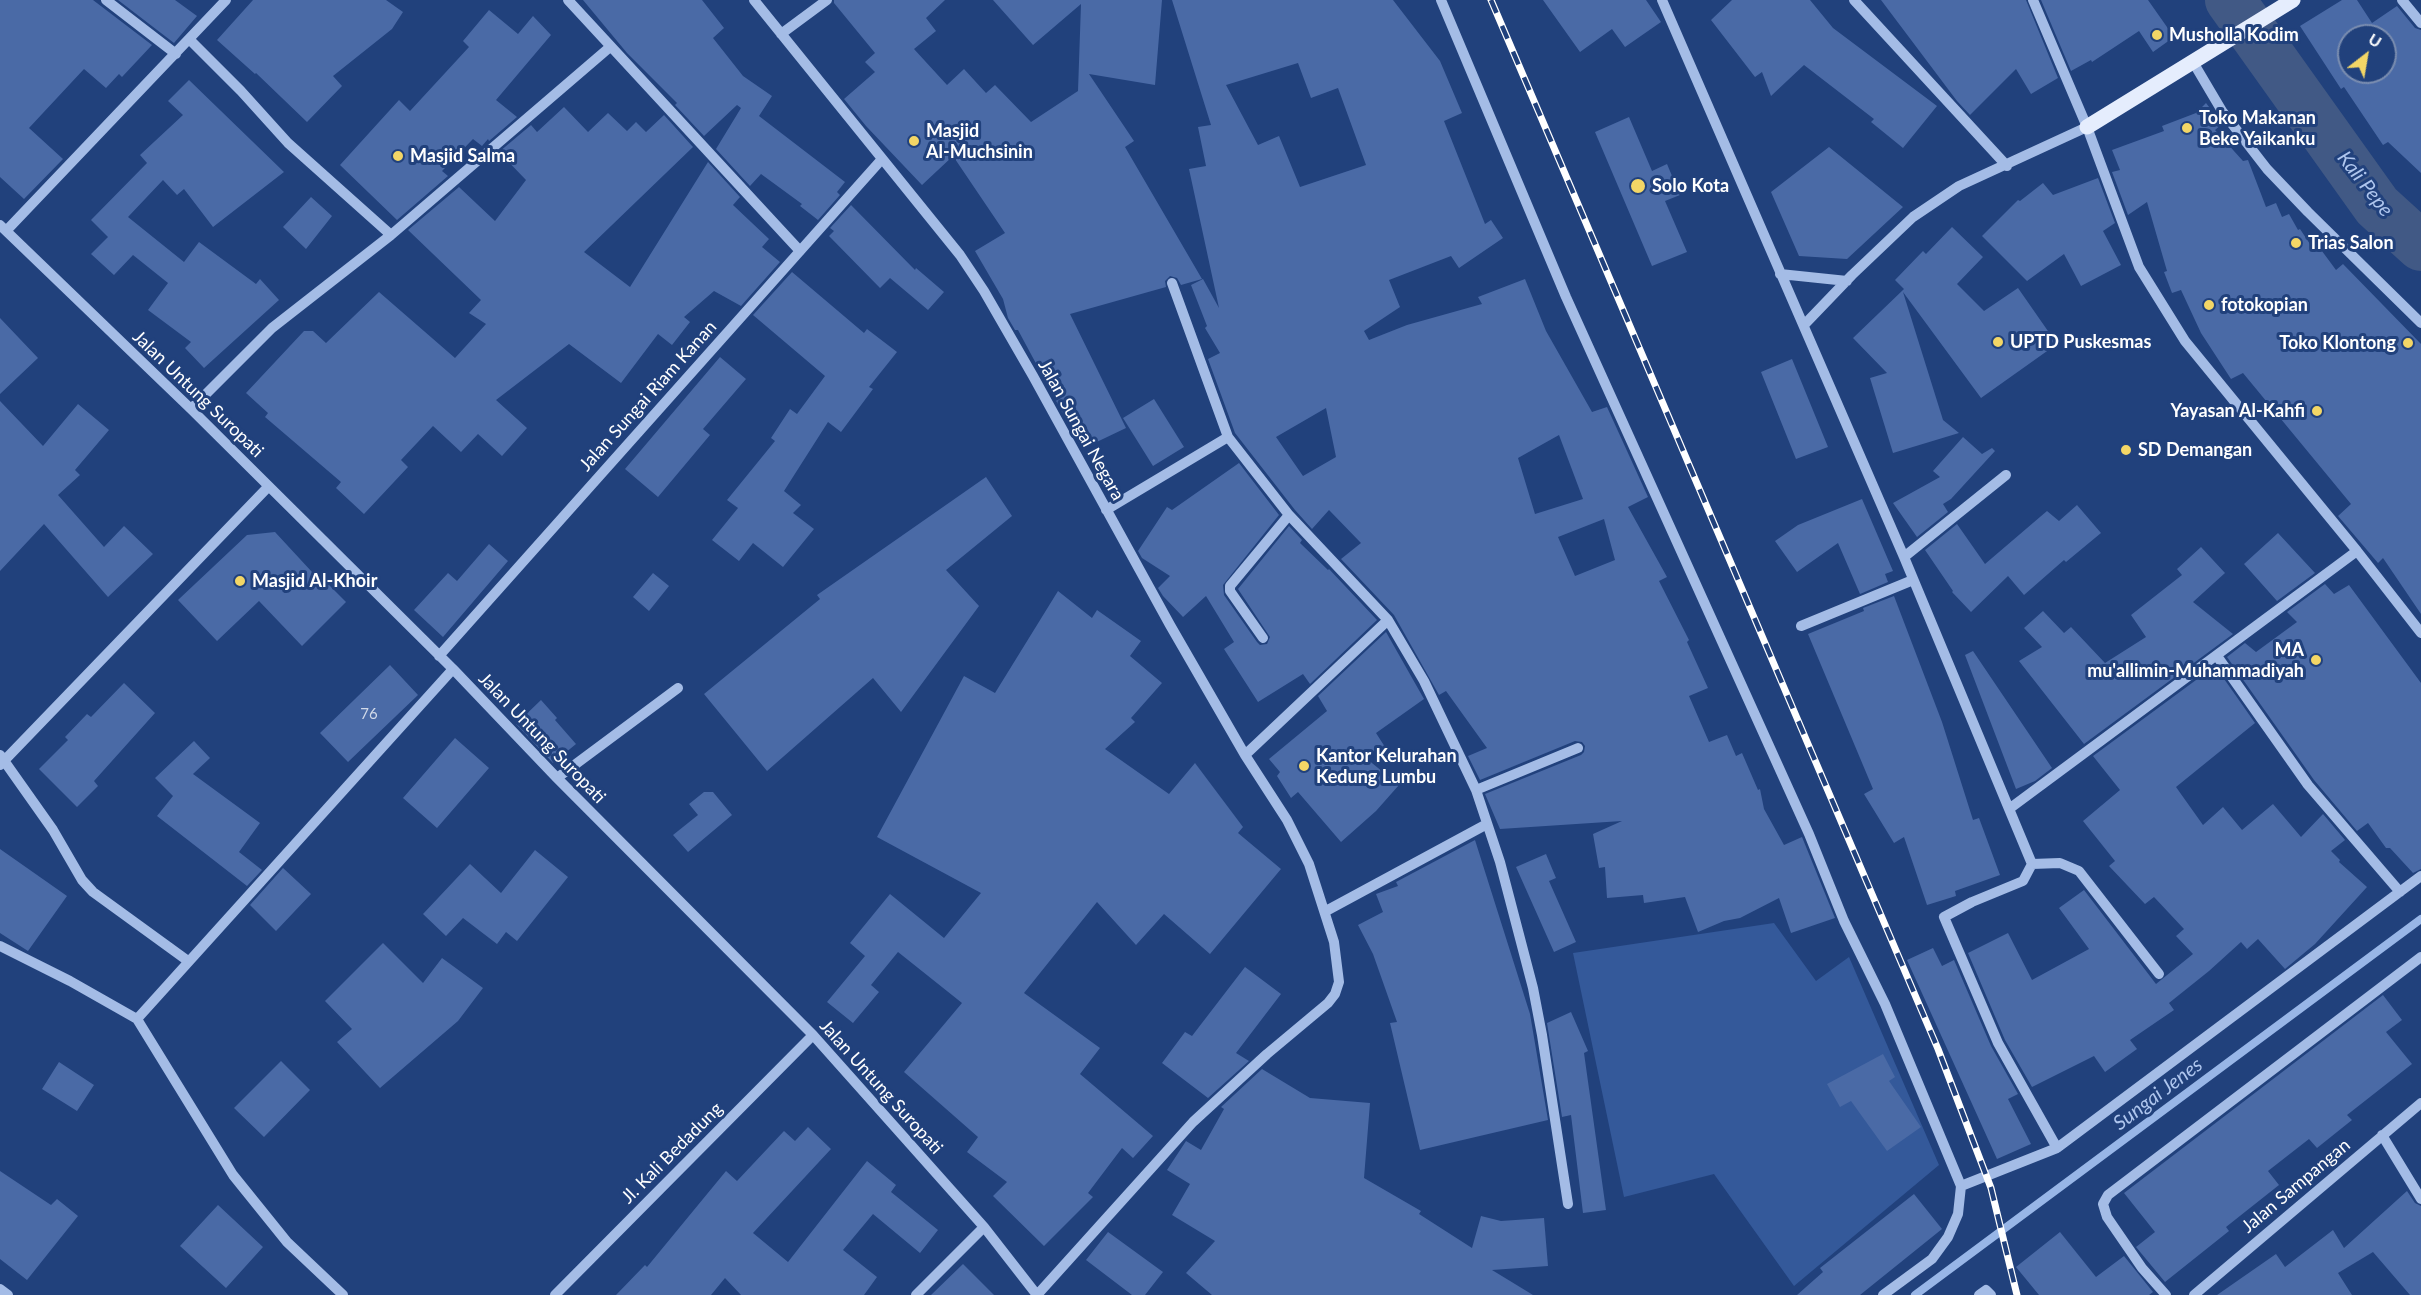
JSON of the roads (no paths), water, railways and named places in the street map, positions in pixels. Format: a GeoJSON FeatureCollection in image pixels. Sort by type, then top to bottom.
{"type":"FeatureCollection","features":[{"type":"Feature","properties":{"kind":"main road"},"geometry":{"type":"LineString","coordinates":[[2087,128],[2207,54],[2278,6]]}},
{"type":"Feature","properties":{"kind":"street"},"geometry":{"type":"LineString","coordinates":[[106,0],[176,54]]}},
{"type":"Feature","properties":{"kind":"street"},"geometry":{"type":"LineString","coordinates":[[3,228],[176,54],[226,0]]}},
{"type":"Feature","properties":{"kind":"street"},"geometry":{"type":"LineString","coordinates":[[568,0],[800,251]]}},
{"type":"Feature","properties":{"kind":"street","name":"Jalan Sungai Negara"},"geometry":{"type":"LineString","coordinates":[[754,0],[966,264],[1033,376],[1245,755],[1287,820],[1309,864],[1326,911],[1339,968],[1339,982],[1335,994],[1310,1020],[1267,1054],[1193,1122],[1037,1295]]}},
{"type":"Feature","properties":{"kind":"street"},"geometry":{"type":"LineString","coordinates":[[781,34],[827,0]]}},
{"type":"Feature","properties":{"kind":"street"},"geometry":{"type":"LineString","coordinates":[[1441,0],[1566,297],[1809,834],[1844,921],[1885,1004],[1961,1186],[1958,1214],[1948,1237],[1932,1259],[1882,1295]]}},
{"type":"Feature","properties":{"kind":"street"},"geometry":{"type":"LineString","coordinates":[[1662,0],[1904,557],[2032,864]]}},
{"type":"Feature","properties":{"kind":"street"},"geometry":{"type":"LineString","coordinates":[[1854,0],[2007,166]]}},
{"type":"Feature","properties":{"kind":"street"},"geometry":{"type":"LineString","coordinates":[[2032,0],[2087,128],[2139,267],[2185,341],[2421,633]]}},
{"type":"Feature","properties":{"kind":"street"},"geometry":{"type":"LineString","coordinates":[[2402,0],[2421,23]]}},
{"type":"Feature","properties":{"kind":"street"},"geometry":{"type":"LineString","coordinates":[[189,39],[241,91],[288,143],[391,234]]}},
{"type":"Feature","properties":{"kind":"street"},"geometry":{"type":"LineString","coordinates":[[191,409],[272,328],[391,234],[610,47]]}},
{"type":"Feature","properties":{"kind":"street"},"geometry":{"type":"LineString","coordinates":[[2193,62],[2222,111],[2267,169],[2421,323]]}},
{"type":"Feature","properties":{"kind":"street"},"geometry":{"type":"LineString","coordinates":[[1804,325],[1913,217],[1959,186],[2087,128]]}},
{"type":"Feature","properties":{"kind":"street","name":"Jalan Sungai Riam Kanan"},"geometry":{"type":"LineString","coordinates":[[439,656],[882,159]]}},
{"type":"Feature","properties":{"kind":"street","name":"Jalan Untung Suropati"},"geometry":{"type":"LineString","coordinates":[[3,228],[191,409],[453,669],[557,778],[813,1035],[984,1227],[1037,1295]]}},
{"type":"Feature","properties":{"kind":"street"},"geometry":{"type":"LineString","coordinates":[[1780,274],[1847,281]]}},
{"type":"Feature","properties":{"kind":"street"},"geometry":{"type":"LineString","coordinates":[[1172,283],[1228,437],[1290,515],[1388,620],[1424,681],[1476,790],[1500,862],[1533,988],[1568,1204]]}},
{"type":"Feature","properties":{"kind":"street"},"geometry":{"type":"LineString","coordinates":[[1106,510],[1228,437]]}},
{"type":"Feature","properties":{"kind":"street"},"geometry":{"type":"LineString","coordinates":[[1904,557],[2006,475]]}},
{"type":"Feature","properties":{"kind":"street"},"geometry":{"type":"LineString","coordinates":[[188,961],[93,892],[82,880],[53,830],[2,760],[268,487]]}},
{"type":"Feature","properties":{"kind":"street"},"geometry":{"type":"LineString","coordinates":[[1263,638],[1230,591],[1230,586],[1290,515]]}},
{"type":"Feature","properties":{"kind":"street"},"geometry":{"type":"LineString","coordinates":[[2009,809],[2357,551]]}},
{"type":"Feature","properties":{"kind":"street"},"geometry":{"type":"LineString","coordinates":[[1801,627],[1913,580]]}},
{"type":"Feature","properties":{"kind":"street"},"geometry":{"type":"LineString","coordinates":[[1245,755],[1388,620]]}},
{"type":"Feature","properties":{"kind":"street"},"geometry":{"type":"LineString","coordinates":[[2217,656],[2308,785],[2400,892]]}},
{"type":"Feature","properties":{"kind":"street"},"geometry":{"type":"LineString","coordinates":[[136,1019],[453,669]]}},
{"type":"Feature","properties":{"kind":"street"},"geometry":{"type":"LineString","coordinates":[[557,778],[678,688]]}},
{"type":"Feature","properties":{"kind":"street"},"geometry":{"type":"LineString","coordinates":[[1476,790],[1578,748]]}},
{"type":"Feature","properties":{"kind":"street"},"geometry":{"type":"LineString","coordinates":[[1326,911],[1487,824]]}},
{"type":"Feature","properties":{"kind":"street"},"geometry":{"type":"LineString","coordinates":[[2032,864],[2060,863],[2079,871],[2159,974]]}},
{"type":"Feature","properties":{"kind":"street"},"geometry":{"type":"LineString","coordinates":[[2032,864],[2023,881],[1972,902],[1944,917],[1998,1043],[2057,1148]]}},
{"type":"Feature","properties":{"kind":"street"},"geometry":{"type":"LineString","coordinates":[[1961,1186],[2057,1148],[2421,876]]}},
{"type":"Feature","properties":{"kind":"street"},"geometry":{"type":"LineString","coordinates":[[0,946],[70,981],[136,1019],[233,1175],[287,1242],[343,1295]]}},
{"type":"Feature","properties":{"kind":"street"},"geometry":{"type":"LineString","coordinates":[[2166,1295],[2142,1268],[2107,1217],[2103,1204],[2108,1195],[2421,957]]}},
{"type":"Feature","properties":{"kind":"street","name":"Jl. Kali Bedadung"},"geometry":{"type":"LineString","coordinates":[[555,1295],[813,1035]]}},
{"type":"Feature","properties":{"kind":"street","name":"Jalan Sampangan"},"geometry":{"type":"LineString","coordinates":[[2194,1295],[2421,1103]]}},
{"type":"Feature","properties":{"kind":"street"},"geometry":{"type":"LineString","coordinates":[[2382,1135],[2421,1199]]}},
{"type":"Feature","properties":{"kind":"street"},"geometry":{"type":"LineString","coordinates":[[915,1295],[984,1227]]}},
{"type":"Feature","properties":{"kind":"street"},"geometry":{"type":"LineString","coordinates":[[0,1289],[8,1295]]}},
{"type":"Feature","properties":{"kind":"street"},"geometry":{"type":"LineString","coordinates":[[1979,1295],[1986,1290],[1991,1295]]}},
{"type":"Feature","properties":{"kind":"waterway","name":"Kali Pepe"},"geometry":{"type":"LineString","coordinates":[[2230,0],[2377,206],[2421,246]]}},
{"type":"Feature","properties":{"kind":"waterway","name":"Sungai Jenes"},"geometry":{"type":"LineString","coordinates":[[1915,1295],[2421,919]]}},
{"type":"Feature","properties":{"kind":"railway"},"geometry":{"type":"LineString","coordinates":[[1491,0],[1938,1049],[1991,1188],[2017,1295]]}},
{"type":"Feature","properties":{"kind":"place","name":"Musholla Kodim"},"geometry":{"type":"Point","coordinates":[2157,35]}},
{"type":"Feature","properties":{"kind":"place","name":"Toko Makanan Beke Yaikanku"},"geometry":{"type":"Point","coordinates":[2187,128]}},
{"type":"Feature","properties":{"kind":"place","name":"Masjid Al-Muchsinin"},"geometry":{"type":"Point","coordinates":[914,141]}},
{"type":"Feature","properties":{"kind":"place","name":"Masjid Salma"},"geometry":{"type":"Point","coordinates":[398,156]}},
{"type":"Feature","properties":{"kind":"place","name":"Solo Kota"},"geometry":{"type":"Point","coordinates":[1638,186]}},
{"type":"Feature","properties":{"kind":"place","name":"Trias Salon"},"geometry":{"type":"Point","coordinates":[2296,243]}},
{"type":"Feature","properties":{"kind":"place","name":"fotokopian"},"geometry":{"type":"Point","coordinates":[2209,305]}},
{"type":"Feature","properties":{"kind":"place","name":"UPTD Puskesmas"},"geometry":{"type":"Point","coordinates":[1998,342]}},
{"type":"Feature","properties":{"kind":"place","name":"Toko Klontong"},"geometry":{"type":"Point","coordinates":[2408,343]}},
{"type":"Feature","properties":{"kind":"place","name":"Yayasan Al-Kahfi"},"geometry":{"type":"Point","coordinates":[2317,411]}},
{"type":"Feature","properties":{"kind":"place","name":"SD Demangan"},"geometry":{"type":"Point","coordinates":[2126,450]}},
{"type":"Feature","properties":{"kind":"place","name":"Masjid Al-Khoir"},"geometry":{"type":"Point","coordinates":[240,581]}},
{"type":"Feature","properties":{"kind":"place","name":"MA mu'allimin-Muhammadiyah"},"geometry":{"type":"Point","coordinates":[2316,660]}},
{"type":"Feature","properties":{"kind":"place","name":"Kantor Kelurahan Kedung Lumbu"},"geometry":{"type":"Point","coordinates":[1304,766]}}]}
